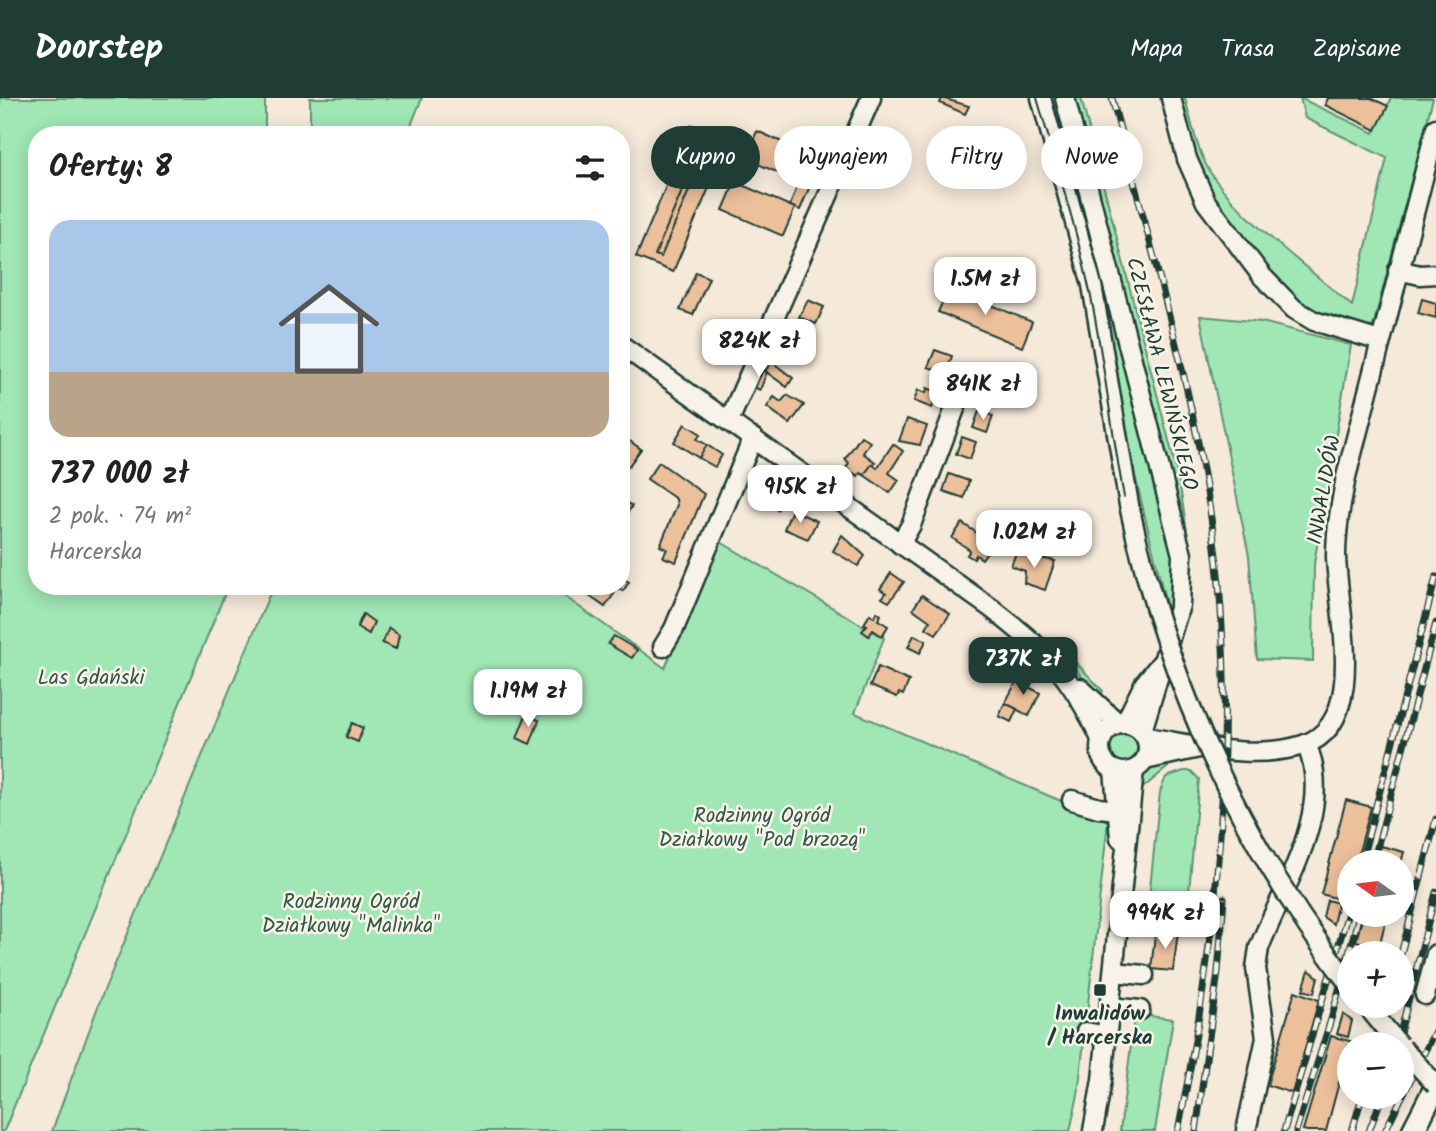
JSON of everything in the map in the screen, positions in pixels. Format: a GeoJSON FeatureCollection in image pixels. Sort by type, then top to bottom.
{"type":"FeatureCollection","features":[{"type":"Feature","properties":{"kind":"main road"},"geometry":{"type":"LineString","coordinates":[[1413,1131],[1436,1086]]}},
{"type":"Feature","properties":{"kind":"street"},"geometry":{"type":"LineString","coordinates":[[729,421],[872,98]]}},
{"type":"Feature","properties":{"kind":"street"},"geometry":{"type":"LineString","coordinates":[[1041,98],[1092,285],[1129,505],[1164,638],[1211,756],[1267,863],[1297,912],[1337,967]]}},
{"type":"Feature","properties":{"kind":"street","name":"CZESŁAWA LEWIŃSKIEGO"},"geometry":{"type":"LineString","coordinates":[[1065,98],[1182,555],[1180,605],[1144,734]]}},
{"type":"Feature","properties":{"kind":"street"},"geometry":{"type":"LineString","coordinates":[[1171,98],[1187,159],[1206,202],[1262,276],[1294,309],[1314,321],[1380,341]]}},
{"type":"Feature","properties":{"kind":"street","name":"INWALIDÓW"},"geometry":{"type":"LineString","coordinates":[[1306,744],[1319,737],[1332,723],[1345,695],[1337,525],[1346,477],[1436,128]]}},
{"type":"Feature","properties":{"kind":"street"},"geometry":{"type":"LineString","coordinates":[[1398,270],[1420,275],[1436,274]]}},
{"type":"Feature","properties":{"kind":"street"},"geometry":{"type":"LineString","coordinates":[[630,351],[1002,616],[1044,649],[1068,678],[1122,723],[1144,734],[1199,748],[1264,749],[1306,744],[1315,783],[1309,824],[1257,958],[1266,1038],[1246,1131]]}},
{"type":"Feature","properties":{"kind":"street"},"geometry":{"type":"LineString","coordinates":[[900,544],[911,525],[964,384]]}},
{"type":"Feature","properties":{"kind":"street"},"geometry":{"type":"LineString","coordinates":[[663,647],[674,629],[753,438]]}},
{"type":"Feature","properties":{"kind":"street","name":"CZESŁAWA LEWIŃSKIEGO"},"geometry":{"type":"LineString","coordinates":[[1122,723],[1144,684],[1162,662]]}},
{"type":"Feature","properties":{"kind":"street"},"geometry":{"type":"LineString","coordinates":[[1068,678],[1101,739],[1100,755],[1114,770],[1124,880]]}},
{"type":"Feature","properties":{"kind":"street"},"geometry":{"type":"LineString","coordinates":[[1101,739],[1111,727],[1122,723]]}},
{"type":"Feature","properties":{"kind":"street"},"geometry":{"type":"LineString","coordinates":[[1093,1131],[1139,765],[1148,750],[1144,734]]}},
{"type":"Feature","properties":{"kind":"street"},"geometry":{"type":"LineString","coordinates":[[1114,770],[1199,748]]}},
{"type":"Feature","properties":{"kind":"street"},"geometry":{"type":"LineString","coordinates":[[1072,800],[1098,808],[1117,810]]}},
{"type":"Feature","properties":{"kind":"street"},"geometry":{"type":"LineString","coordinates":[[1426,995],[1436,954]]}},
{"type":"Feature","properties":{"kind":"street"},"geometry":{"type":"LineString","coordinates":[[1114,972],[1144,975]]}},
{"type":"Feature","properties":{"kind":"street"},"geometry":{"type":"LineString","coordinates":[[1110,1007],[1140,1010]]}},
{"type":"Feature","properties":{"kind":"street"},"geometry":{"type":"LineString","coordinates":[[1377,1018],[1388,1032]]}},
{"type":"Feature","properties":{"kind":"street"},"geometry":{"type":"LineString","coordinates":[[1086,1032],[1107,1036]]}},
{"type":"Feature","properties":{"kind":"street"},"geometry":{"type":"LineString","coordinates":[[1414,1062],[1436,1086]]}},
{"type":"Feature","properties":{"kind":"green space","name":"Las Gdański"},"geometry":{"type":"Polygon","coordinates":[[[0,98],[265,98],[265,126],[28,126],[28,595],[224,595],[4,1131],[0,1131],[0,98]]]}},
{"type":"Feature","properties":{"kind":"green space"},"geometry":{"type":"Polygon","coordinates":[[[310,98],[422,98],[411,126],[310,126],[310,98]]]}},
{"type":"Feature","properties":{"kind":"green space"},"geometry":{"type":"Polygon","coordinates":[[[1074,98],[1081,98],[1088,126],[1081,126],[1074,98]]]}},
{"type":"Feature","properties":{"kind":"green space"},"geometry":{"type":"Polygon","coordinates":[[[1178,98],[1185,98],[1204,160],[1228,195],[1261,229],[1352,306],[1387,158],[1305,118],[1300,98],[1374,133],[1391,98],[1433,98],[1373,326],[1350,329],[1324,319],[1298,300],[1247,246],[1226,217],[1199,170],[1178,98]]]}},
{"type":"Feature","properties":{"kind":"green space"},"geometry":{"type":"Polygon","coordinates":[[[1098,189],[1104,189],[1179,480],[1188,538],[1098,189]]]}},
{"type":"Feature","properties":{"kind":"green space"},"geometry":{"type":"Polygon","coordinates":[[[1110,297],[1173,546],[1175,583],[1169,616],[1133,467],[1105,298],[1110,297]]]}},
{"type":"Feature","properties":{"kind":"green space"},"geometry":{"type":"Polygon","coordinates":[[[1200,316],[1262,322],[1351,345],[1314,564],[1313,661],[1257,659],[1249,556],[1200,316]]]}},
{"type":"Feature","properties":{"kind":"green space"},"geometry":{"type":"Polygon","coordinates":[[[719,541],[884,638],[855,713],[1108,821],[1078,1095],[1070,1131],[52,1131],[103,993],[269,595],[563,595],[665,668],[719,541]]]}},
{"type":"Feature","properties":{"kind":"green space"},"geometry":{"type":"Polygon","coordinates":[[[1053,644],[1064,650],[1103,691],[1100,698],[1053,644]]]}},
{"type":"Feature","properties":{"kind":"green space"},"geometry":{"type":"Polygon","coordinates":[[[1122,733],[1128,734],[1136,742],[1136,754],[1128,762],[1122,763],[1116,762],[1108,754],[1107,748],[1108,742],[1116,734],[1122,733]]]}},
{"type":"Feature","properties":{"kind":"green space"},"geometry":{"type":"Polygon","coordinates":[[[1167,761],[1168,767],[1139,791],[1147,771],[1167,761]]]}},
{"type":"Feature","properties":{"kind":"green space"},"geometry":{"type":"Polygon","coordinates":[[[1191,771],[1199,779],[1188,903],[1149,898],[1160,792],[1166,777],[1191,771]]]}},
{"type":"Feature","properties":{"kind":"green space"},"geometry":{"type":"Polygon","coordinates":[[[1135,1014],[1173,1019],[1155,1131],[1120,1131],[1135,1014]]]}},
{"type":"Feature","properties":{"kind":"building"},"geometry":{"type":"Polygon","coordinates":[[[942,98],[969,106],[965,114],[940,103],[942,98]]]}},
{"type":"Feature","properties":{"kind":"building"},"geometry":{"type":"Polygon","coordinates":[[[1328,98],[1371,98],[1388,106],[1376,130],[1325,105],[1328,98]]]}},
{"type":"Feature","properties":{"kind":"building"},"geometry":{"type":"Polygon","coordinates":[[[760,132],[774,138],[774,171],[760,165],[760,132]]]}},
{"type":"Feature","properties":{"kind":"building"},"geometry":{"type":"Polygon","coordinates":[[[665,189],[708,189],[673,272],[636,257],[665,189]]]}},
{"type":"Feature","properties":{"kind":"building"},"geometry":{"type":"Polygon","coordinates":[[[683,189],[690,189],[661,257],[655,255],[683,189]]]}},
{"type":"Feature","properties":{"kind":"building"},"geometry":{"type":"Polygon","coordinates":[[[732,189],[751,189],[795,208],[783,236],[723,210],[732,189]]]}},
{"type":"Feature","properties":{"kind":"building"},"geometry":{"type":"Polygon","coordinates":[[[796,189],[809,189],[800,210],[790,206],[796,189]]]}},
{"type":"Feature","properties":{"kind":"building"},"geometry":{"type":"Polygon","coordinates":[[[696,272],[709,278],[693,315],[680,310],[696,272]]]}},
{"type":"Feature","properties":{"kind":"building"},"geometry":{"type":"Polygon","coordinates":[[[949,287],[1032,322],[1022,347],[938,312],[949,287]]]}},
{"type":"Feature","properties":{"kind":"building"},"geometry":{"type":"Polygon","coordinates":[[[1422,299],[1436,303],[1436,318],[1418,313],[1422,299]]]}},
{"type":"Feature","properties":{"kind":"building"},"geometry":{"type":"Polygon","coordinates":[[[808,300],[824,307],[816,324],[799,317],[808,300]]]}},
{"type":"Feature","properties":{"kind":"building"},"geometry":{"type":"Polygon","coordinates":[[[935,350],[952,356],[946,373],[928,367],[935,350]]]}},
{"type":"Feature","properties":{"kind":"building"},"geometry":{"type":"Polygon","coordinates":[[[772,362],[793,378],[787,387],[765,371],[772,362]]]}},
{"type":"Feature","properties":{"kind":"building"},"geometry":{"type":"Polygon","coordinates":[[[759,368],[767,372],[760,390],[752,386],[759,368]]]}},
{"type":"Feature","properties":{"kind":"building"},"geometry":{"type":"Polygon","coordinates":[[[993,371],[1010,377],[1004,395],[987,389],[993,371]]]}},
{"type":"Feature","properties":{"kind":"building"},"geometry":{"type":"Polygon","coordinates":[[[927,388],[938,392],[932,408],[914,401],[918,390],[926,393],[927,388]]]}},
{"type":"Feature","properties":{"kind":"building"},"geometry":{"type":"Polygon","coordinates":[[[787,395],[804,405],[790,424],[767,407],[774,397],[781,402],[787,395]]]}},
{"type":"Feature","properties":{"kind":"building"},"geometry":{"type":"Polygon","coordinates":[[[979,411],[993,416],[987,433],[973,428],[979,411]]]}},
{"type":"Feature","properties":{"kind":"building"},"geometry":{"type":"Polygon","coordinates":[[[907,419],[927,426],[920,445],[899,441],[907,419]]]}},
{"type":"Feature","properties":{"kind":"building"},"geometry":{"type":"Polygon","coordinates":[[[685,424],[701,434],[697,439],[707,445],[699,458],[674,442],[685,424]]]}},
{"type":"Feature","properties":{"kind":"building"},"geometry":{"type":"Polygon","coordinates":[[[861,436],[870,442],[863,453],[875,462],[864,475],[860,473],[858,476],[846,468],[849,463],[845,459],[861,436]]]}},
{"type":"Feature","properties":{"kind":"building"},"geometry":{"type":"Polygon","coordinates":[[[962,437],[976,442],[970,459],[956,454],[962,437]]]}},
{"type":"Feature","properties":{"kind":"building"},"geometry":{"type":"Polygon","coordinates":[[[630,441],[641,449],[630,464],[630,441]]]}},
{"type":"Feature","properties":{"kind":"building"},"geometry":{"type":"Polygon","coordinates":[[[893,444],[903,451],[889,473],[899,480],[890,493],[864,475],[872,464],[877,468],[893,444]]]}},
{"type":"Feature","properties":{"kind":"building"},"geometry":{"type":"Polygon","coordinates":[[[707,445],[722,455],[715,467],[699,458],[707,445]]]}},
{"type":"Feature","properties":{"kind":"building"},"geometry":{"type":"Polygon","coordinates":[[[659,462],[704,494],[676,562],[663,557],[667,549],[660,546],[677,505],[676,499],[647,479],[659,462]]]}},
{"type":"Feature","properties":{"kind":"building"},"geometry":{"type":"Polygon","coordinates":[[[949,474],[969,481],[964,498],[943,491],[949,474]]]}},
{"type":"Feature","properties":{"kind":"building"},"geometry":{"type":"Polygon","coordinates":[[[758,482],[784,500],[777,510],[750,492],[758,482]]]}},
{"type":"Feature","properties":{"kind":"building"},"geometry":{"type":"Polygon","coordinates":[[[792,510],[817,521],[808,539],[784,529],[792,510]]]}},
{"type":"Feature","properties":{"kind":"building"},"geometry":{"type":"Polygon","coordinates":[[[962,523],[983,537],[980,542],[989,549],[982,559],[976,555],[974,559],[967,555],[970,550],[952,538],[962,523]]]}},
{"type":"Feature","properties":{"kind":"building"},"geometry":{"type":"Polygon","coordinates":[[[842,535],[865,556],[858,566],[833,551],[842,535]]]}},
{"type":"Feature","properties":{"kind":"building"},"geometry":{"type":"Polygon","coordinates":[[[1016,553],[1055,561],[1045,590],[1024,583],[1025,571],[1011,566],[1016,553]]]}},
{"type":"Feature","properties":{"kind":"building"},"geometry":{"type":"Polygon","coordinates":[[[891,573],[904,582],[889,602],[882,598],[886,593],[880,589],[891,573]]]}},
{"type":"Feature","properties":{"kind":"building"},"geometry":{"type":"Polygon","coordinates":[[[588,595],[613,595],[605,607],[588,595]]]}},
{"type":"Feature","properties":{"kind":"building"},"geometry":{"type":"Polygon","coordinates":[[[922,595],[950,614],[936,634],[926,628],[930,621],[913,609],[922,595]]]}},
{"type":"Feature","properties":{"kind":"building"},"geometry":{"type":"Polygon","coordinates":[[[877,612],[881,615],[878,620],[888,626],[882,636],[873,630],[869,636],[862,631],[867,625],[864,624],[870,614],[874,617],[877,612]]]}},
{"type":"Feature","properties":{"kind":"building"},"geometry":{"type":"Polygon","coordinates":[[[363,614],[374,622],[369,634],[357,627],[363,614]]]}},
{"type":"Feature","properties":{"kind":"building"},"geometry":{"type":"Polygon","coordinates":[[[389,628],[399,635],[396,649],[382,643],[389,628]]]}},
{"type":"Feature","properties":{"kind":"building"},"geometry":{"type":"Polygon","coordinates":[[[914,635],[926,641],[920,653],[908,647],[914,635]]]}},
{"type":"Feature","properties":{"kind":"building"},"geometry":{"type":"Polygon","coordinates":[[[614,636],[637,650],[632,658],[608,644],[614,636]]]}},
{"type":"Feature","properties":{"kind":"building"},"geometry":{"type":"Polygon","coordinates":[[[878,667],[909,681],[903,695],[899,693],[897,697],[870,686],[878,667]]]}},
{"type":"Feature","properties":{"kind":"building"},"geometry":{"type":"Polygon","coordinates":[[[1020,675],[1028,679],[1025,685],[1040,693],[1029,716],[1005,703],[1020,675]]]}},
{"type":"Feature","properties":{"kind":"building"},"geometry":{"type":"Polygon","coordinates":[[[1005,703],[1017,709],[1011,722],[999,716],[1005,703]]]}},
{"type":"Feature","properties":{"kind":"building"},"geometry":{"type":"Polygon","coordinates":[[[526,715],[539,720],[530,744],[517,738],[526,715]]]}},
{"type":"Feature","properties":{"kind":"building"},"geometry":{"type":"Polygon","coordinates":[[[352,723],[363,728],[358,742],[346,737],[352,723]]]}},
{"type":"Feature","properties":{"kind":"building"},"geometry":{"type":"Polygon","coordinates":[[[1346,800],[1371,807],[1359,850],[1337,850],[1337,898],[1321,894],[1346,800]]]}},
{"type":"Feature","properties":{"kind":"building"},"geometry":{"type":"Polygon","coordinates":[[[1381,846],[1396,850],[1380,850],[1381,846]]]}},
{"type":"Feature","properties":{"kind":"building"},"geometry":{"type":"Polygon","coordinates":[[[1327,900],[1337,903],[1333,924],[1323,917],[1327,900]]]}},
{"type":"Feature","properties":{"kind":"building"},"geometry":{"type":"Polygon","coordinates":[[[1360,928],[1384,928],[1380,941],[1356,941],[1360,928]]]}},
{"type":"Feature","properties":{"kind":"building"},"geometry":{"type":"Polygon","coordinates":[[[1166,930],[1178,932],[1173,971],[1151,969],[1155,935],[1165,936],[1166,930]]]}},
{"type":"Feature","properties":{"kind":"building"},"geometry":{"type":"Polygon","coordinates":[[[1309,970],[1318,977],[1314,993],[1303,990],[1309,970]]]}},
{"type":"Feature","properties":{"kind":"building"},"geometry":{"type":"Polygon","coordinates":[[[1295,991],[1319,1000],[1292,1093],[1267,1085],[1295,991]]]}},
{"type":"Feature","properties":{"kind":"building"},"geometry":{"type":"Polygon","coordinates":[[[1342,1018],[1352,1021],[1349,1032],[1338,1032],[1342,1018]]]}},
{"type":"Feature","properties":{"kind":"building"},"geometry":{"type":"Polygon","coordinates":[[[1331,1036],[1337,1038],[1337,1090],[1326,1131],[1303,1130],[1331,1036]]]}},
{"type":"Feature","properties":{"kind":"tram line"},"geometry":{"type":"LineString","coordinates":[[1037,98],[1087,280],[1127,511],[1158,634],[1200,742],[1225,795],[1282,896],[1337,975]]}},
{"type":"Feature","properties":{"kind":"tram line"},"geometry":{"type":"LineString","coordinates":[[1383,1018],[1436,1079]]}},
{"type":"Feature","properties":{"kind":"railway"},"geometry":{"type":"LineString","coordinates":[[1112,98],[1193,417],[1215,546],[1221,610],[1224,741],[1217,872],[1201,1002],[1178,1131]]}},
{"type":"Feature","properties":{"kind":"railway"},"geometry":{"type":"LineString","coordinates":[[1364,850],[1436,577]]}},
{"type":"Feature","properties":{"kind":"railway"},"geometry":{"type":"LineString","coordinates":[[1376,850],[1436,623]]}},
{"type":"Feature","properties":{"kind":"railway"},"geometry":{"type":"LineString","coordinates":[[1404,941],[1436,819]]}},
{"type":"Feature","properties":{"kind":"railway"},"geometry":{"type":"LineString","coordinates":[[1400,1032],[1436,892]]}},
{"type":"Feature","properties":{"kind":"railway"},"geometry":{"type":"LineString","coordinates":[[1196,1131],[1218,972],[1224,898]]}},
{"type":"Feature","properties":{"kind":"railway"},"geometry":{"type":"LineString","coordinates":[[1284,1131],[1343,928]]}},
{"type":"Feature","properties":{"kind":"railway"},"geometry":{"type":"LineString","coordinates":[[1296,1131],[1332,1016],[1356,928]]}},
{"type":"Feature","properties":{"kind":"railway"},"geometry":{"type":"LineString","coordinates":[[1380,1032],[1384,1018]]}},
{"type":"Feature","properties":{"kind":"railway"},"geometry":{"type":"LineString","coordinates":[[1385,1131],[1436,1029]]}},
{"type":"Feature","properties":{"kind":"railway"},"geometry":{"type":"LineString","coordinates":[[1352,1131],[1358,1109]]}},
{"type":"Feature","properties":{"kind":"railway"},"geometry":{"type":"LineString","coordinates":[[1369,1131],[1377,1109]]}},
{"type":"Feature","properties":{"kind":"place","name":"Inwalidów / Harcerska"},"geometry":{"type":"Point","coordinates":[1100,990]}},
{"type":"Feature","properties":{"kind":"park label","name":"Rodzinny Ogród Działkowy \"Pod brzozą\""},"geometry":{"type":"Point","coordinates":[762,828]}},
{"type":"Feature","properties":{"kind":"park label","name":"Rodzinny Ogród Działkowy \"Malinka\""},"geometry":{"type":"Point","coordinates":[351,914]}}]}
